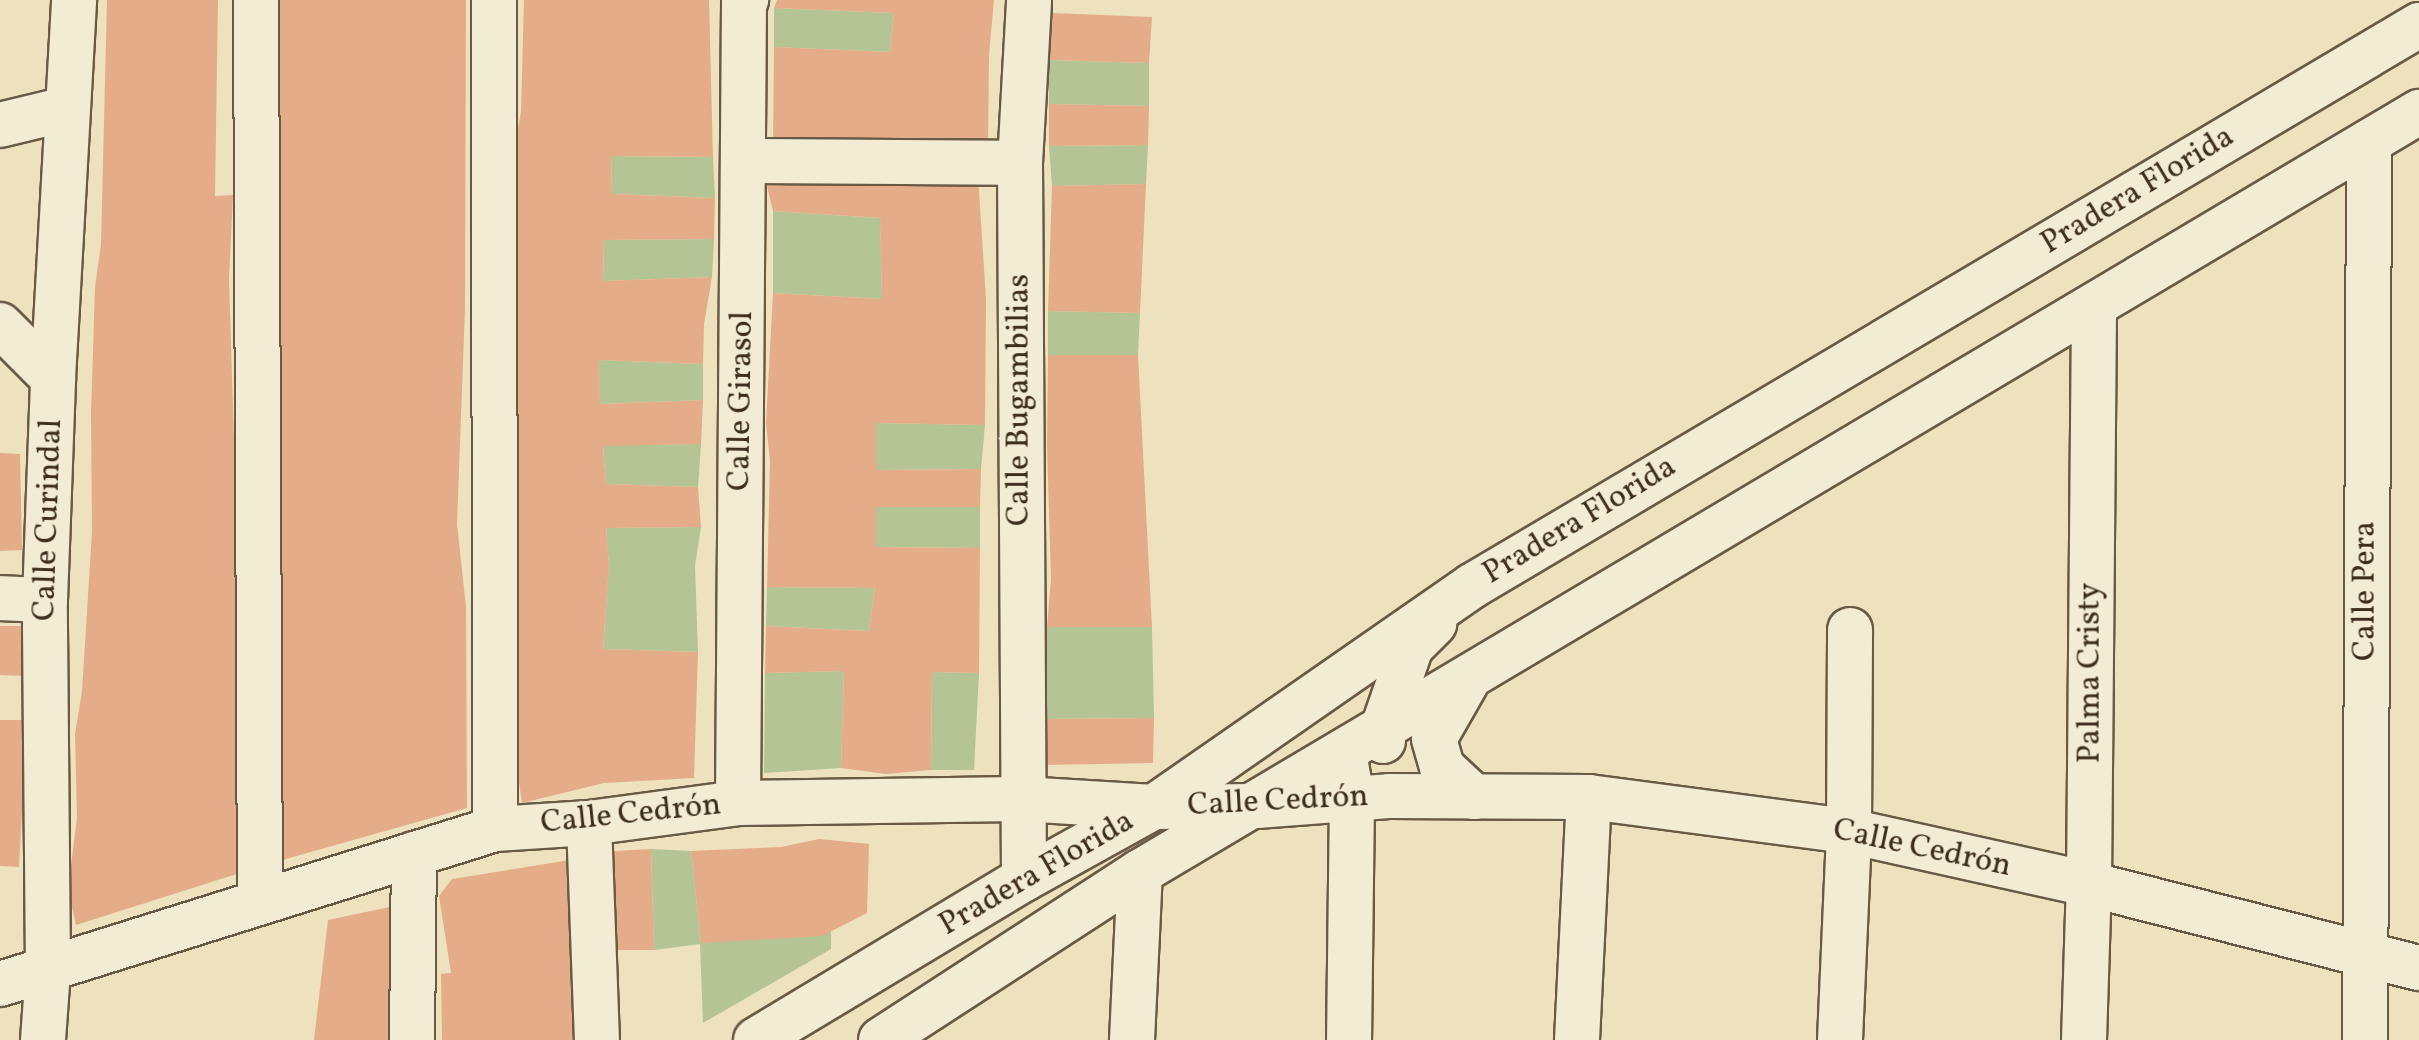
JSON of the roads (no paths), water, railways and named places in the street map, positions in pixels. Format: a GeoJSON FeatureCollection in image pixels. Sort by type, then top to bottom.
{"type":"FeatureCollection","features":[{"type":"Feature","properties":{"kind":"street","name":"Calle Curindal"},"geometry":{"type":"LineString","coordinates":[[43,1040],[48,971],[45,600],[66,109],[74,0]]}},
{"type":"Feature","properties":{"kind":"street"},"geometry":{"type":"LineString","coordinates":[[256,0],[260,902]]}},
{"type":"Feature","properties":{"kind":"street"},"geometry":{"type":"LineString","coordinates":[[494,0],[495,829]]}},
{"type":"Feature","properties":{"kind":"street","name":"Calle Girasol"},"geometry":{"type":"LineString","coordinates":[[738,803],[746,0]]}},
{"type":"Feature","properties":{"kind":"street","name":"Calle Bugambilias"},"geometry":{"type":"LineString","coordinates":[[1024,879],[1020,163],[1029,0]]}},
{"type":"Feature","properties":{"kind":"street","name":"Pradera Florida"},"geometry":{"type":"LineString","coordinates":[[756,1040],[1024,879],[1154,807],[1472,586],[2419,25]]}},
{"type":"Feature","properties":{"kind":"street"},"geometry":{"type":"LineString","coordinates":[[0,125],[66,109]]}},
{"type":"Feature","properties":{"kind":"street","name":"Pradera Florida"},"geometry":{"type":"LineString","coordinates":[[881,1040],[1140,872],[1257,806],[2419,112]]}},
{"type":"Feature","properties":{"kind":"street","name":"Calle Pera"},"geometry":{"type":"LineString","coordinates":[[2365,1040],[2369,142]]}},
{"type":"Feature","properties":{"kind":"street"},"geometry":{"type":"LineString","coordinates":[[744,161],[1020,163]]}},
{"type":"Feature","properties":{"kind":"street","name":"Palma Cristy"},"geometry":{"type":"LineString","coordinates":[[2084,1040],[2089,884],[2094,306]]}},
{"type":"Feature","properties":{"kind":"street"},"geometry":{"type":"LineString","coordinates":[[0,325],[53,378]]}},
{"type":"Feature","properties":{"kind":"street"},"geometry":{"type":"LineString","coordinates":[[1349,1040],[1370,797],[1382,731],[1411,647],[1472,586]]}},
{"type":"Feature","properties":{"kind":"street"},"geometry":{"type":"LineString","coordinates":[[0,598],[45,600]]}},
{"type":"Feature","properties":{"kind":"street"},"geometry":{"type":"LineString","coordinates":[[1840,1040],[1849,831],[1850,630]]}},
{"type":"Feature","properties":{"kind":"street"},"geometry":{"type":"LineString","coordinates":[[1467,680],[1434,739],[1442,767],[1474,797]]}},
{"type":"Feature","properties":{"kind":"street"},"geometry":{"type":"LineString","coordinates":[[1344,753],[1370,797]]}},
{"type":"Feature","properties":{"kind":"street","name":"Calle Cedrón"},"geometry":{"type":"LineString","coordinates":[[0,984],[495,829],[589,823],[738,803],[1022,799],[1154,807],[1257,806],[1370,797],[1589,797],[1849,831],[2089,884],[2419,968]]}},
{"type":"Feature","properties":{"kind":"street"},"geometry":{"type":"LineString","coordinates":[[1577,1040],[1589,797]]}},
{"type":"Feature","properties":{"kind":"street"},"geometry":{"type":"LineString","coordinates":[[589,823],[597,1040]]}},
{"type":"Feature","properties":{"kind":"street"},"geometry":{"type":"LineString","coordinates":[[412,1040],[414,854]]}},
{"type":"Feature","properties":{"kind":"street"},"geometry":{"type":"LineString","coordinates":[[1132,1040],[1140,872]]}},
{"type":"Feature","properties":{"kind":"street"},"geometry":{"type":"LineString","coordinates":[[973,981],[1007,923],[1024,879]]}}]}
